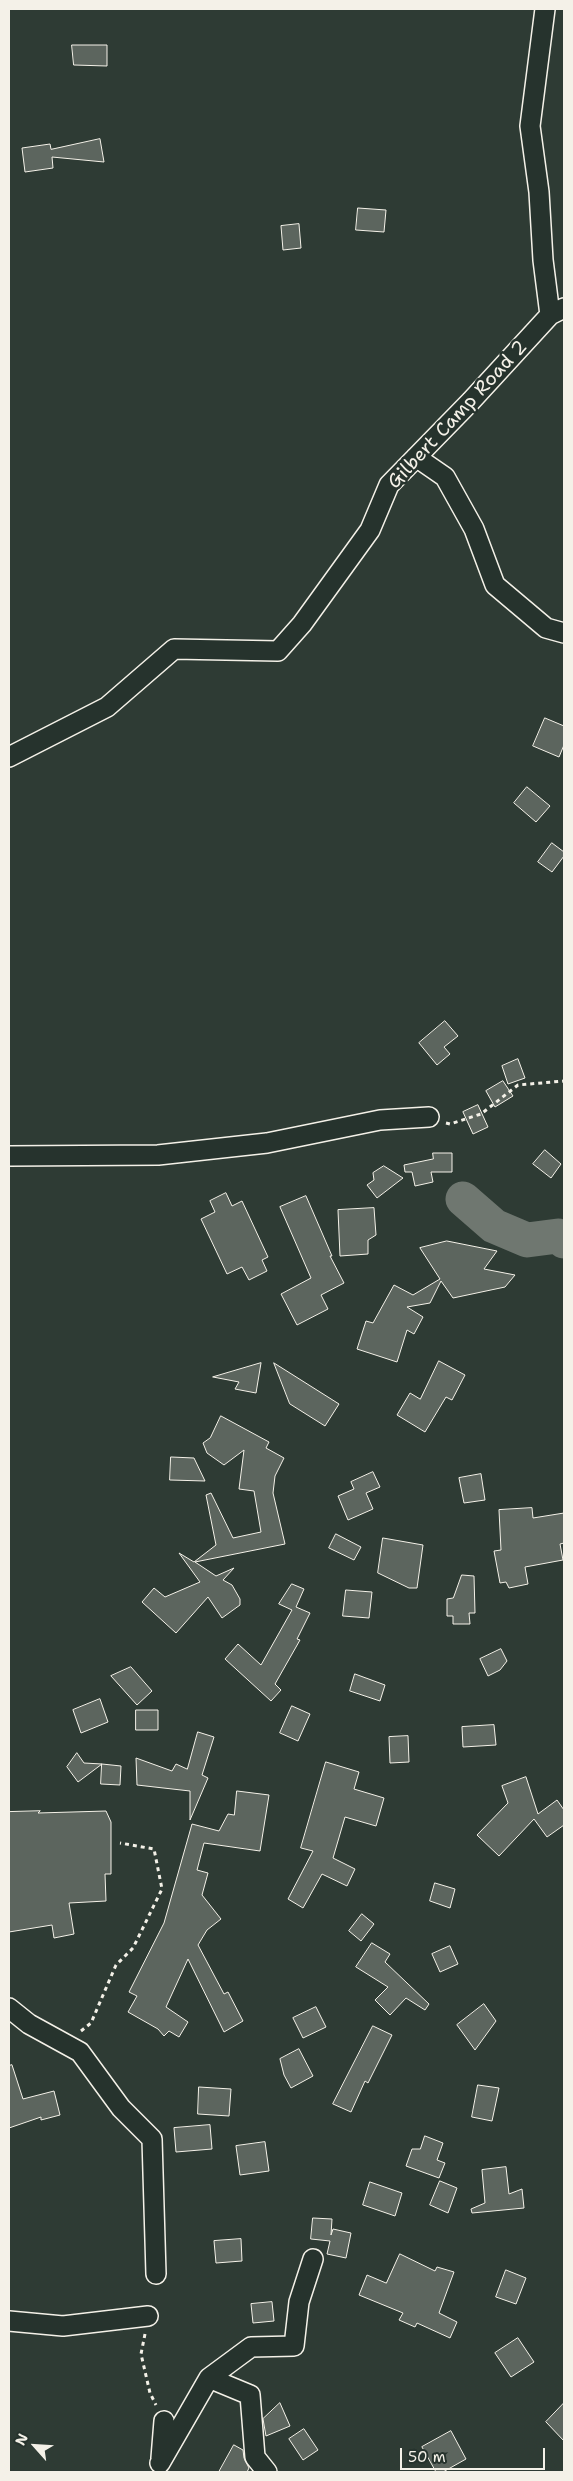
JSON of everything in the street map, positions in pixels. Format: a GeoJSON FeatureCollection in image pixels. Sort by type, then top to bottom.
{"type":"FeatureCollection","features":[{"type":"Feature","properties":{"kind":"street"},"geometry":{"type":"LineString","coordinates":[[545,9],[530,126],[539,192],[543,260],[557,311]]}},
{"type":"Feature","properties":{"kind":"street","name":"Gilbert Camp Road 2"},"geometry":{"type":"LineString","coordinates":[[9,757],[106,707],[174,649],[278,651],[302,624],[370,530],[389,485],[557,311]]}},
{"type":"Feature","properties":{"kind":"street"},"geometry":{"type":"LineString","coordinates":[[416,457],[445,477],[474,529],[495,585],[546,628],[564,633]]}},
{"type":"Feature","properties":{"kind":"street"},"geometry":{"type":"LineString","coordinates":[[9,1156],[158,1155],[267,1144],[380,1120],[429,1118]]}},
{"type":"Feature","properties":{"kind":"street"},"geometry":{"type":"LineString","coordinates":[[9,2008],[29,2024],[80,2052],[120,2108],[152,2139],[156,2274]]}},
{"type":"Feature","properties":{"kind":"street"},"geometry":{"type":"LineString","coordinates":[[162,2468],[209,2378],[251,2346],[294,2346],[299,2302],[313,2259]]}},
{"type":"Feature","properties":{"kind":"street"},"geometry":{"type":"LineString","coordinates":[[9,2321],[63,2326],[148,2316]]}},
{"type":"Feature","properties":{"kind":"street"},"geometry":{"type":"LineString","coordinates":[[209,2378],[250,2394],[255,2457],[267,2472]]}},
{"type":"Feature","properties":{"kind":"street"},"geometry":{"type":"LineString","coordinates":[[162,2468],[164,2422]]}},
{"type":"Feature","properties":{"kind":"path"},"geometry":{"type":"LineString","coordinates":[[429,1118],[450,1124],[481,1114],[518,1085],[564,1081]]}},
{"type":"Feature","properties":{"kind":"path"},"geometry":{"type":"LineString","coordinates":[[66,2044],[91,2023],[116,1965],[133,1948],[162,1889],[154,1848],[120,1843]]}},
{"type":"Feature","properties":{"kind":"path"},"geometry":{"type":"LineString","coordinates":[[148,2316],[141,2354],[150,2393],[164,2422]]}},
{"type":"Feature","properties":{"kind":"building"},"geometry":{"type":"Polygon","coordinates":[[[72,45],[107,45],[107,66],[74,65],[72,45]]]}},
{"type":"Feature","properties":{"kind":"building"},"geometry":{"type":"Polygon","coordinates":[[[100,139],[104,162],[52,157],[53,168],[25,172],[22,148],[50,144],[51,149],[100,139]]]}},
{"type":"Feature","properties":{"kind":"building"},"geometry":{"type":"Polygon","coordinates":[[[358,208],[386,210],[384,232],[356,230],[358,208]]]}},
{"type":"Feature","properties":{"kind":"building"},"geometry":{"type":"Polygon","coordinates":[[[299,224],[301,248],[283,250],[281,226],[299,224]]]}},
{"type":"Feature","properties":{"kind":"building"},"geometry":{"type":"Polygon","coordinates":[[[545,718],[564,726],[564,745],[559,757],[533,746],[545,718]]]}},
{"type":"Feature","properties":{"kind":"building"},"geometry":{"type":"Polygon","coordinates":[[[527,787],[550,806],[536,822],[514,803],[527,787]]]}},
{"type":"Feature","properties":{"kind":"building"},"geometry":{"type":"Polygon","coordinates":[[[552,843],[564,852],[564,856],[552,872],[538,862],[552,843]]]}},
{"type":"Feature","properties":{"kind":"building"},"geometry":{"type":"Polygon","coordinates":[[[445,1021],[458,1036],[444,1047],[450,1054],[437,1065],[419,1043],[445,1021]]]}},
{"type":"Feature","properties":{"kind":"building"},"geometry":{"type":"Polygon","coordinates":[[[518,1059],[525,1078],[508,1084],[502,1066],[518,1059]]]}},
{"type":"Feature","properties":{"kind":"building"},"geometry":{"type":"Polygon","coordinates":[[[503,1081],[513,1096],[495,1107],[486,1091],[503,1081]]]}},
{"type":"Feature","properties":{"kind":"building"},"geometry":{"type":"Polygon","coordinates":[[[478,1105],[488,1127],[473,1134],[463,1112],[478,1105]]]}},
{"type":"Feature","properties":{"kind":"building"},"geometry":{"type":"Polygon","coordinates":[[[545,1150],[561,1164],[551,1178],[533,1164],[545,1150]]]}},
{"type":"Feature","properties":{"kind":"building"},"geometry":{"type":"Polygon","coordinates":[[[433,1153],[452,1153],[452,1172],[431,1172],[433,1182],[415,1186],[412,1172],[405,1172],[404,1165],[433,1159],[433,1153]]]}},
{"type":"Feature","properties":{"kind":"building"},"geometry":{"type":"Polygon","coordinates":[[[384,1166],[403,1178],[377,1198],[367,1185],[374,1180],[373,1173],[384,1166]]]}},
{"type":"Feature","properties":{"kind":"building"},"geometry":{"type":"Polygon","coordinates":[[[226,1193],[232,1206],[242,1201],[268,1257],[262,1260],[267,1271],[249,1280],[242,1267],[227,1274],[201,1219],[215,1212],[210,1201],[226,1193]]]}},
{"type":"Feature","properties":{"kind":"building"},"geometry":{"type":"Polygon","coordinates":[[[306,1196],[332,1256],[330,1256],[344,1283],[321,1295],[328,1309],[297,1325],[281,1294],[311,1278],[280,1207],[306,1196]]]}},
{"type":"Feature","properties":{"kind":"building"},"geometry":{"type":"Polygon","coordinates":[[[374,1208],[376,1235],[368,1240],[368,1254],[340,1256],[338,1210],[374,1208]]]}},
{"type":"Feature","properties":{"kind":"building"},"geometry":{"type":"Polygon","coordinates":[[[447,1241],[497,1251],[484,1269],[515,1275],[505,1287],[453,1298],[441,1281],[430,1303],[407,1307],[423,1317],[414,1334],[407,1330],[397,1362],[357,1349],[366,1321],[373,1323],[394,1285],[413,1295],[440,1279],[420,1248],[447,1241]]]}},
{"type":"Feature","properties":{"kind":"building"},"geometry":{"type":"Polygon","coordinates":[[[439,1361],[465,1375],[452,1400],[446,1397],[425,1432],[397,1415],[410,1393],[420,1399],[439,1361]]]}},
{"type":"Feature","properties":{"kind":"building"},"geometry":{"type":"Polygon","coordinates":[[[261,1363],[256,1393],[235,1389],[239,1382],[213,1377],[261,1363]]]}},
{"type":"Feature","properties":{"kind":"building"},"geometry":{"type":"Polygon","coordinates":[[[274,1363],[339,1404],[325,1426],[290,1404],[274,1363]]]}},
{"type":"Feature","properties":{"kind":"building"},"geometry":{"type":"Polygon","coordinates":[[[221,1416],[269,1442],[266,1448],[284,1458],[275,1476],[273,1493],[285,1544],[195,1562],[216,1576],[234,1568],[223,1580],[232,1585],[240,1599],[240,1605],[222,1618],[208,1597],[176,1633],[142,1602],[154,1588],[165,1597],[200,1582],[179,1553],[194,1562],[216,1545],[206,1495],[211,1493],[233,1538],[261,1532],[254,1491],[239,1489],[244,1450],[224,1465],[207,1453],[203,1443],[210,1438],[221,1416]]]}},
{"type":"Feature","properties":{"kind":"building"},"geometry":{"type":"Polygon","coordinates":[[[171,1457],[194,1458],[205,1481],[170,1480],[171,1457]]]}},
{"type":"Feature","properties":{"kind":"building"},"geometry":{"type":"Polygon","coordinates":[[[373,1472],[380,1487],[366,1493],[373,1509],[348,1520],[338,1496],[354,1489],[351,1482],[373,1472]]]}},
{"type":"Feature","properties":{"kind":"building"},"geometry":{"type":"Polygon","coordinates":[[[481,1474],[485,1500],[464,1503],[459,1478],[481,1474]]]}},
{"type":"Feature","properties":{"kind":"building"},"geometry":{"type":"Polygon","coordinates":[[[532,1508],[533,1518],[564,1513],[564,1543],[560,1544],[563,1560],[525,1567],[528,1584],[509,1588],[506,1582],[500,1583],[494,1551],[501,1550],[499,1510],[532,1508]]]}},
{"type":"Feature","properties":{"kind":"building"},"geometry":{"type":"Polygon","coordinates":[[[336,1534],[361,1547],[354,1560],[329,1548],[336,1534]]]}},
{"type":"Feature","properties":{"kind":"building"},"geometry":{"type":"Polygon","coordinates":[[[383,1538],[423,1545],[417,1588],[409,1588],[378,1573],[383,1538]]]}},
{"type":"Feature","properties":{"kind":"building"},"geometry":{"type":"Polygon","coordinates":[[[462,1575],[474,1576],[475,1613],[469,1613],[470,1624],[453,1624],[453,1616],[447,1616],[447,1599],[453,1598],[462,1575]]]}},
{"type":"Feature","properties":{"kind":"building"},"geometry":{"type":"Polygon","coordinates":[[[292,1584],[304,1589],[296,1607],[310,1613],[297,1639],[300,1640],[275,1684],[281,1690],[271,1701],[225,1659],[238,1644],[261,1665],[292,1610],[279,1604],[292,1584]]]}},
{"type":"Feature","properties":{"kind":"building"},"geometry":{"type":"Polygon","coordinates":[[[346,1590],[372,1592],[369,1618],[343,1616],[346,1590]]]}},
{"type":"Feature","properties":{"kind":"building"},"geometry":{"type":"Polygon","coordinates":[[[501,1649],[507,1661],[500,1670],[488,1676],[480,1659],[501,1649]]]}},
{"type":"Feature","properties":{"kind":"building"},"geometry":{"type":"Polygon","coordinates":[[[131,1667],[152,1691],[137,1705],[111,1676],[131,1667]]]}},
{"type":"Feature","properties":{"kind":"building"},"geometry":{"type":"Polygon","coordinates":[[[355,1674],[385,1685],[380,1701],[350,1691],[355,1674]]]}},
{"type":"Feature","properties":{"kind":"building"},"geometry":{"type":"Polygon","coordinates":[[[100,1699],[108,1722],[81,1733],[73,1710],[100,1699]]]}},
{"type":"Feature","properties":{"kind":"building"},"geometry":{"type":"Polygon","coordinates":[[[292,1706],[310,1714],[298,1741],[280,1733],[292,1706]]]}},
{"type":"Feature","properties":{"kind":"building"},"geometry":{"type":"Polygon","coordinates":[[[136,1710],[158,1710],[158,1730],[136,1730],[136,1710]]]}},
{"type":"Feature","properties":{"kind":"building"},"geometry":{"type":"Polygon","coordinates":[[[494,1725],[496,1745],[463,1747],[462,1727],[494,1725]]]}},
{"type":"Feature","properties":{"kind":"building"},"geometry":{"type":"Polygon","coordinates":[[[198,1732],[214,1737],[202,1775],[208,1778],[190,1820],[190,1791],[137,1785],[136,1758],[172,1771],[176,1764],[187,1769],[198,1732]]]}},
{"type":"Feature","properties":{"kind":"building"},"geometry":{"type":"Polygon","coordinates":[[[408,1736],[409,1762],[390,1763],[389,1737],[408,1736]]]}},
{"type":"Feature","properties":{"kind":"building"},"geometry":{"type":"Polygon","coordinates":[[[77,1753],[84,1763],[102,1764],[78,1782],[67,1767],[77,1753]]]}},
{"type":"Feature","properties":{"kind":"building"},"geometry":{"type":"Polygon","coordinates":[[[326,1762],[359,1772],[354,1789],[384,1798],[376,1826],[345,1817],[333,1858],[355,1869],[347,1886],[322,1874],[303,1908],[288,1899],[313,1851],[301,1848],[326,1762]]]}},
{"type":"Feature","properties":{"kind":"building"},"geometry":{"type":"Polygon","coordinates":[[[102,1764],[121,1766],[120,1785],[101,1784],[102,1764]]]}},
{"type":"Feature","properties":{"kind":"building"},"geometry":{"type":"Polygon","coordinates":[[[526,1777],[538,1814],[557,1800],[564,1810],[564,1825],[547,1837],[534,1819],[499,1856],[477,1835],[508,1803],[502,1786],[526,1777]]]}},
{"type":"Feature","properties":{"kind":"building"},"geometry":{"type":"Polygon","coordinates":[[[237,1791],[269,1795],[260,1851],[204,1843],[197,1870],[208,1873],[202,1895],[221,1919],[207,1930],[198,1945],[224,1994],[228,1992],[243,2021],[224,2032],[188,1959],[166,2007],[188,2022],[179,2037],[169,2031],[164,2036],[158,2029],[128,2012],[137,1996],[129,1992],[164,1923],[192,1824],[219,1831],[228,1814],[234,1815],[237,1791]]]}},
{"type":"Feature","properties":{"kind":"building"},"geometry":{"type":"Polygon","coordinates":[[[40,1811],[38,1813],[106,1811],[111,1822],[111,1874],[105,1874],[106,1901],[69,1903],[74,1934],[54,1938],[52,1925],[9,1932],[9,1812],[40,1811]]]}},
{"type":"Feature","properties":{"kind":"building"},"geometry":{"type":"Polygon","coordinates":[[[435,1883],[455,1889],[450,1908],[430,1901],[435,1883]]]}},
{"type":"Feature","properties":{"kind":"building"},"geometry":{"type":"Polygon","coordinates":[[[362,1914],[374,1924],[361,1941],[349,1931],[362,1914]]]}},
{"type":"Feature","properties":{"kind":"building"},"geometry":{"type":"Polygon","coordinates":[[[372,1943],[390,1954],[385,1962],[429,2004],[425,2010],[406,1998],[390,2015],[375,2000],[388,1987],[356,1967],[372,1943]]]}},
{"type":"Feature","properties":{"kind":"building"},"geometry":{"type":"Polygon","coordinates":[[[450,1946],[458,1964],[440,1972],[432,1954],[450,1946]]]}},
{"type":"Feature","properties":{"kind":"building"},"geometry":{"type":"Polygon","coordinates":[[[484,2004],[496,2021],[475,2050],[457,2025],[484,2004]]]}},
{"type":"Feature","properties":{"kind":"building"},"geometry":{"type":"Polygon","coordinates":[[[316,2007],[326,2027],[303,2038],[293,2018],[316,2007]]]}},
{"type":"Feature","properties":{"kind":"building"},"geometry":{"type":"Polygon","coordinates":[[[373,2026],[392,2035],[368,2083],[365,2081],[351,2112],[333,2104],[373,2026]]]}},
{"type":"Feature","properties":{"kind":"building"},"geometry":{"type":"Polygon","coordinates":[[[299,2049],[313,2076],[291,2088],[284,2075],[280,2059],[299,2049]]]}},
{"type":"Feature","properties":{"kind":"building"},"geometry":{"type":"Polygon","coordinates":[[[12,2065],[23,2099],[54,2091],[60,2115],[41,2120],[41,2117],[9,2128],[9,2066],[12,2065]]]}},
{"type":"Feature","properties":{"kind":"building"},"geometry":{"type":"Polygon","coordinates":[[[478,2085],[499,2088],[492,2121],[472,2117],[478,2085]]]}},
{"type":"Feature","properties":{"kind":"building"},"geometry":{"type":"Polygon","coordinates":[[[199,2087],[231,2089],[229,2116],[198,2114],[199,2087]]]}},
{"type":"Feature","properties":{"kind":"building"},"geometry":{"type":"Polygon","coordinates":[[[210,2125],[212,2149],[176,2152],[174,2128],[210,2125]]]}},
{"type":"Feature","properties":{"kind":"building"},"geometry":{"type":"Polygon","coordinates":[[[425,2136],[443,2143],[437,2160],[445,2163],[439,2178],[406,2166],[412,2149],[420,2149],[425,2136]]]}},
{"type":"Feature","properties":{"kind":"building"},"geometry":{"type":"Polygon","coordinates":[[[265,2142],[269,2171],[240,2175],[236,2146],[265,2142]]]}},
{"type":"Feature","properties":{"kind":"building"},"geometry":{"type":"Polygon","coordinates":[[[506,2167],[509,2194],[522,2189],[524,2208],[472,2213],[471,2209],[485,2203],[482,2170],[506,2167]]]}},
{"type":"Feature","properties":{"kind":"building"},"geometry":{"type":"Polygon","coordinates":[[[440,2181],[457,2188],[448,2213],[430,2205],[440,2181]]]}},
{"type":"Feature","properties":{"kind":"building"},"geometry":{"type":"Polygon","coordinates":[[[370,2182],[402,2193],[395,2216],[363,2205],[370,2182]]]}},
{"type":"Feature","properties":{"kind":"building"},"geometry":{"type":"Polygon","coordinates":[[[313,2218],[332,2219],[331,2235],[333,2229],[351,2233],[346,2258],[327,2254],[330,2241],[311,2239],[313,2218]]]}},
{"type":"Feature","properties":{"kind":"building"},"geometry":{"type":"Polygon","coordinates":[[[241,2239],[242,2261],[216,2263],[214,2241],[241,2239]]]}},
{"type":"Feature","properties":{"kind":"building"},"geometry":{"type":"Polygon","coordinates":[[[400,2254],[435,2271],[437,2267],[454,2272],[439,2313],[457,2322],[450,2338],[417,2323],[415,2327],[399,2320],[403,2313],[359,2295],[367,2275],[386,2283],[400,2254]]]}},
{"type":"Feature","properties":{"kind":"building"},"geometry":{"type":"Polygon","coordinates":[[[506,2270],[526,2278],[516,2304],[496,2297],[506,2270]]]}},
{"type":"Feature","properties":{"kind":"building"},"geometry":{"type":"Polygon","coordinates":[[[272,2302],[274,2321],[253,2323],[251,2304],[272,2302]]]}},
{"type":"Feature","properties":{"kind":"building"},"geometry":{"type":"Polygon","coordinates":[[[518,2338],[534,2362],[511,2377],[495,2353],[518,2338]]]}},
{"type":"Feature","properties":{"kind":"building"},"geometry":{"type":"Polygon","coordinates":[[[280,2403],[290,2426],[266,2436],[263,2419],[280,2403]]]}},
{"type":"Feature","properties":{"kind":"building"},"geometry":{"type":"Polygon","coordinates":[[[564,2403],[564,2441],[546,2422],[564,2403]]]}},
{"type":"Feature","properties":{"kind":"building"},"geometry":{"type":"Polygon","coordinates":[[[304,2429],[318,2450],[303,2460],[289,2439],[304,2429]]]}},
{"type":"Feature","properties":{"kind":"building"},"geometry":{"type":"Polygon","coordinates":[[[451,2431],[466,2459],[443,2472],[436,2472],[422,2447],[451,2431]]]}},
{"type":"Feature","properties":{"kind":"building"},"geometry":{"type":"Polygon","coordinates":[[[234,2445],[243,2450],[244,2458],[249,2468],[247,2472],[219,2472],[234,2445]]]}},
{"type":"Feature","properties":{"kind":"waterway"},"geometry":{"type":"LineString","coordinates":[[463,1199],[494,1226],[527,1240],[558,1236],[564,1241]]}}]}
